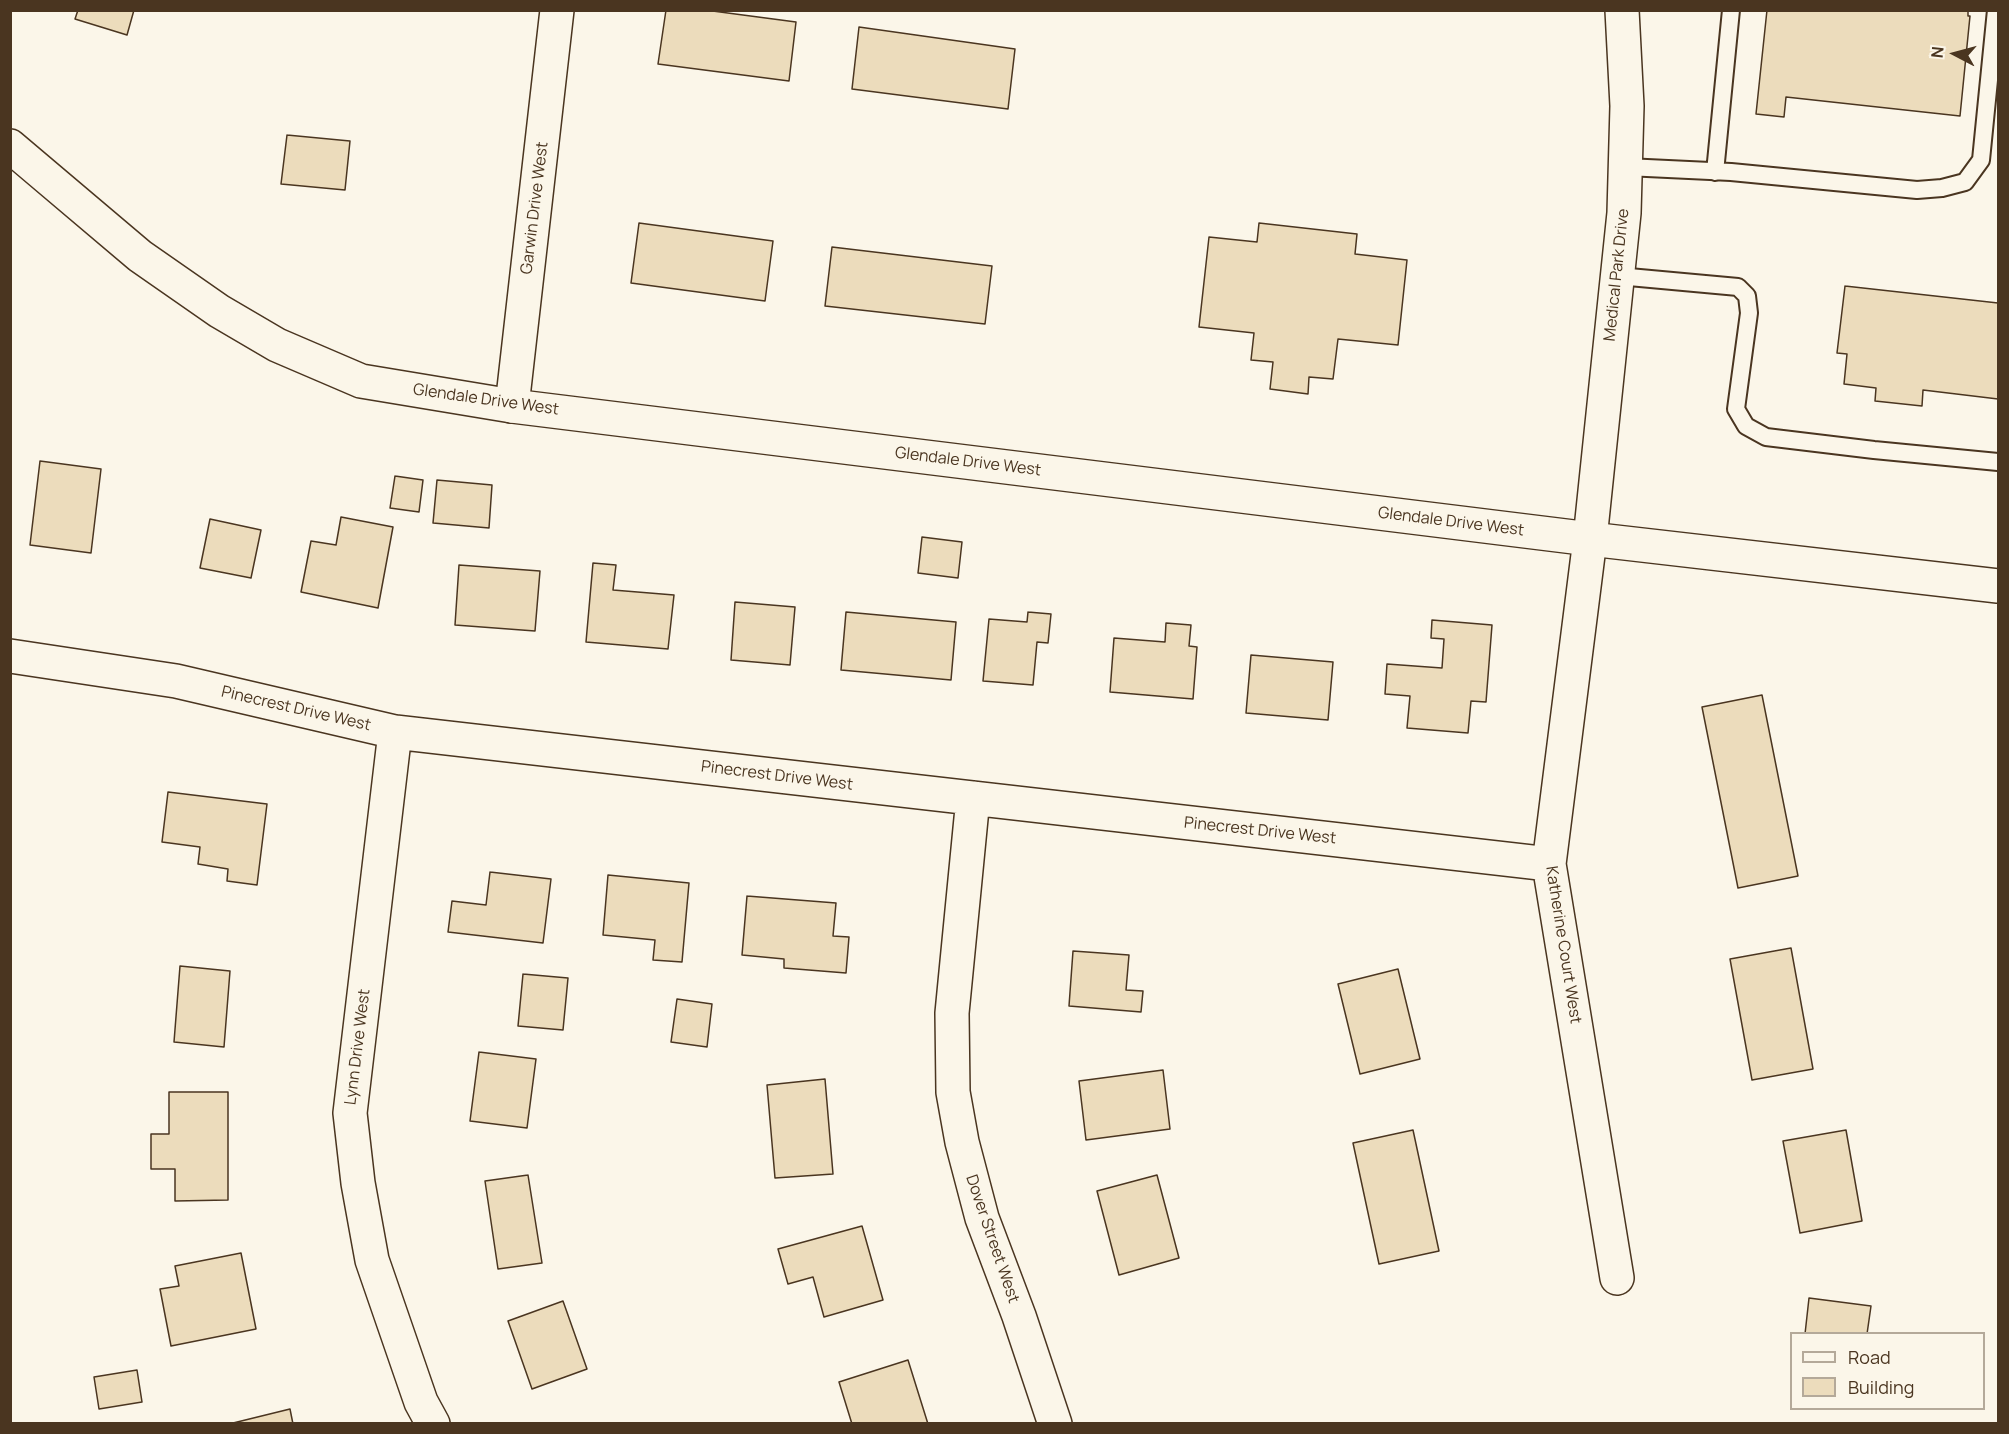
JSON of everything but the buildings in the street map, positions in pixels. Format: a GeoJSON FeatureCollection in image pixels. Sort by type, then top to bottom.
{"type":"FeatureCollection","features":[{"type":"Feature","properties":{"kind":"street","name":"Garwin Drive West"},"geometry":{"type":"LineString","coordinates":[[512,406],[557,10]]}},
{"type":"Feature","properties":{"kind":"street","name":"Medical Park Drive"},"geometry":{"type":"LineString","coordinates":[[1590,539],[1624,213],[1627,106],[1622,10]]}},
{"type":"Feature","properties":{"kind":"street","name":"Glendale Drive West"},"geometry":{"type":"LineString","coordinates":[[10,146],[141,256],[219,311],[277,345],[361,381],[512,406],[1590,539],[1998,586]]}},
{"type":"Feature","properties":{"kind":"street","name":"Katherine Court West"},"geometry":{"type":"LineString","coordinates":[[1590,539],[1549,864],[1617,1278]]}},
{"type":"Feature","properties":{"kind":"street","name":"Pinecrest Drive West"},"geometry":{"type":"LineString","coordinates":[[10,656],[176,681],[395,732],[1549,864]]}},
{"type":"Feature","properties":{"kind":"street","name":"Lynn Drive West"},"geometry":{"type":"LineString","coordinates":[[395,732],[350,1113],[358,1183],[372,1260],[421,1402],[433,1424]]}},
{"type":"Feature","properties":{"kind":"street","name":"Dover Street West"},"geometry":{"type":"LineString","coordinates":[[973,798],[952,1013],[953,1092],[962,1142],[982,1218],[1019,1316],[1055,1424]]}},
{"type":"Feature","properties":{"kind":"lane"},"geometry":{"type":"LineString","coordinates":[[1715,172],[1731,10]]}},
{"type":"Feature","properties":{"kind":"lane"},"geometry":{"type":"LineString","coordinates":[[1626,167],[1715,172],[1917,190],[1942,188],[1965,182],[1981,160],[1996,10]]}},
{"type":"Feature","properties":{"kind":"lane"},"geometry":{"type":"LineString","coordinates":[[1618,276],[1738,287],[1747,296],[1749,313],[1736,409],[1746,426],[1766,437],[1998,462]]}}]}
